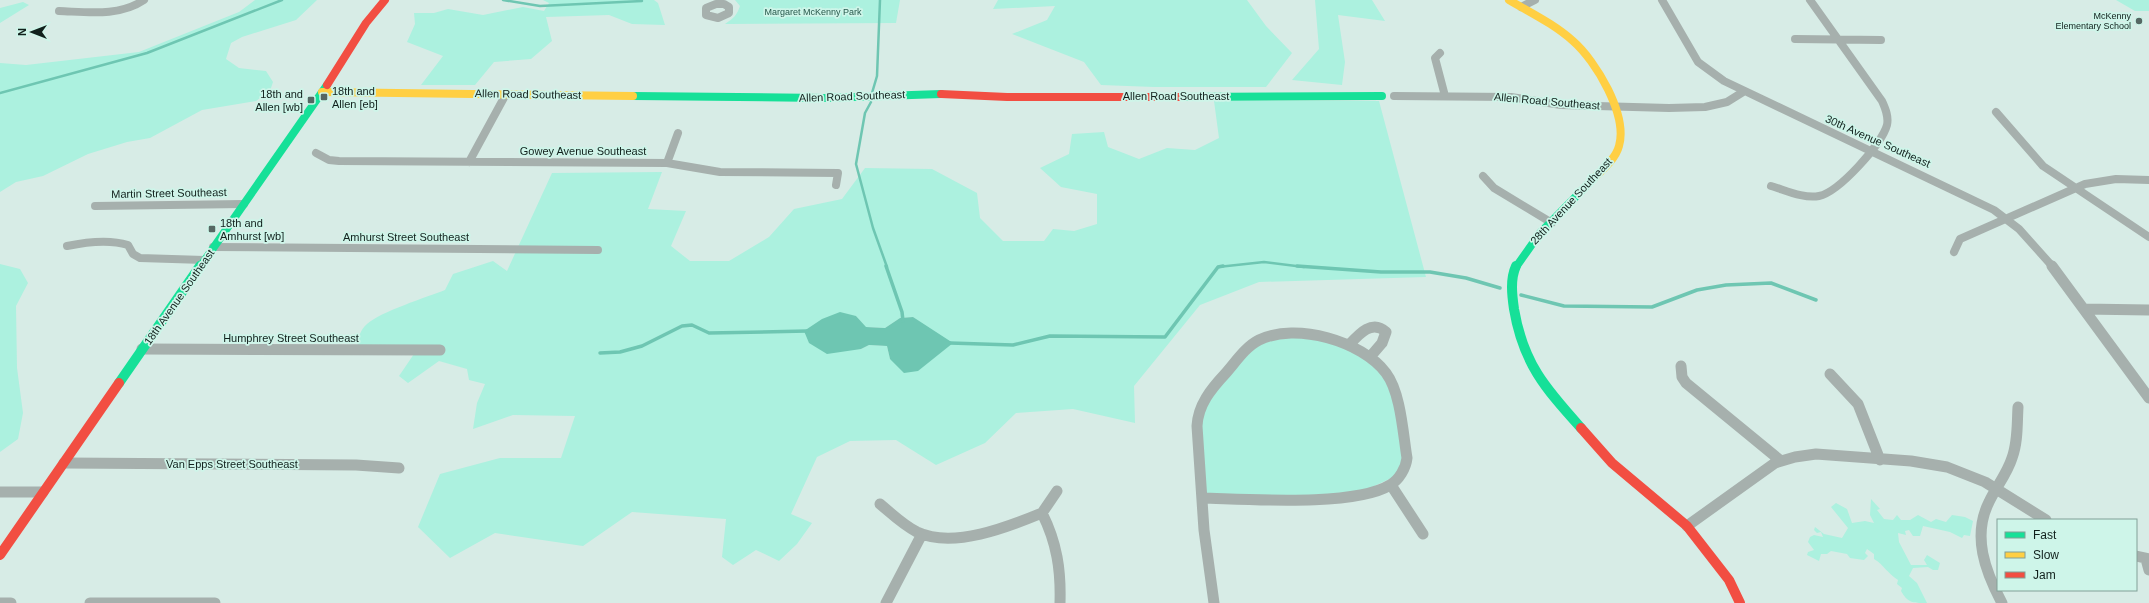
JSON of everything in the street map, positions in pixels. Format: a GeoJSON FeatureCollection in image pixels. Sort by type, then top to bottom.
{"type":"FeatureCollection","features":[{"type":"Feature","properties":{"kind":"street"},"geometry":{"type":"LineString","coordinates":[[59,11],[119,10],[130,8],[144,0]]}},
{"type":"Feature","properties":{"kind":"street","name":"18th Avenue Southeast"},"geometry":{"type":"LineString","coordinates":[[0,555],[322,92],[366,23],[385,0]]}},
{"type":"Feature","properties":{"kind":"street","name":"28th Avenue Southeast"},"geometry":{"type":"LineString","coordinates":[[1509,0],[1560,31],[1580,47],[1602,79],[1619,119],[1621,133],[1620,147],[1605,168],[1587,184],[1552,223],[1531,243],[1518,263],[1511,279],[1510,291],[1513,308],[1532,367],[1548,390],[1612,463],[1687,526],[1729,580],[1740,603]]}},
{"type":"Feature","properties":{"kind":"street"},"geometry":{"type":"LineString","coordinates":[[1521,7],[1536,0]]}},
{"type":"Feature","properties":{"kind":"street","name":"30th Avenue Southeast"},"geometry":{"type":"LineString","coordinates":[[1662,0],[1689,49],[1698,62],[1743,92],[1959,192],[1994,210],[2019,229],[2063,279],[2149,398]]}},
{"type":"Feature","properties":{"kind":"street"},"geometry":{"type":"LineString","coordinates":[[1771,186],[1818,196],[1831,192],[1870,152],[1886,130],[1886,109],[1876,92],[1810,0]]}},
{"type":"Feature","properties":{"kind":"street"},"geometry":{"type":"LineString","coordinates":[[1795,39],[1881,40]]}},
{"type":"Feature","properties":{"kind":"street"},"geometry":{"type":"LineString","coordinates":[[1440,53],[1435,58],[1444,96]]}},
{"type":"Feature","properties":{"kind":"street","name":"Allen Road Southeast"},"geometry":{"type":"LineString","coordinates":[[322,92],[824,98],[926,94],[1007,97],[1382,96]]}},
{"type":"Feature","properties":{"kind":"street","name":"Allen Road Southeast"},"geometry":{"type":"LineString","coordinates":[[1394,96],[1511,97],[1561,105],[1614,107],[1705,107],[1727,102],[1743,92]]}},
{"type":"Feature","properties":{"kind":"street"},"geometry":{"type":"LineString","coordinates":[[469,162],[506,94]]}},
{"type":"Feature","properties":{"kind":"street"},"geometry":{"type":"LineString","coordinates":[[1996,112],[2033,156],[2048,169],[2074,188],[2149,237]]}},
{"type":"Feature","properties":{"kind":"street"},"geometry":{"type":"LineString","coordinates":[[667,163],[678,133]]}},
{"type":"Feature","properties":{"kind":"street","name":"Gowey Avenue Southeast"},"geometry":{"type":"LineString","coordinates":[[316,153],[329,160],[339,161],[667,163],[720,172],[838,173],[836,185]]}},
{"type":"Feature","properties":{"kind":"street"},"geometry":{"type":"LineString","coordinates":[[1483,176],[1494,188],[1552,223]]}},
{"type":"Feature","properties":{"kind":"street"},"geometry":{"type":"LineString","coordinates":[[1954,252],[1960,240],[2005,218],[2074,188],[2093,182],[2116,179],[2149,180]]}},
{"type":"Feature","properties":{"kind":"street","name":"Martin Street Southeast"},"geometry":{"type":"LineString","coordinates":[[95,206],[244,204]]}},
{"type":"Feature","properties":{"kind":"street"},"geometry":{"type":"LineString","coordinates":[[68,246],[81,243],[120,243],[128,245],[133,254],[140,258],[204,260]]}},
{"type":"Feature","properties":{"kind":"street","name":"Amhurst Street Southeast"},"geometry":{"type":"LineString","coordinates":[[213,247],[598,250]]}},
{"type":"Feature","properties":{"kind":"street"},"geometry":{"type":"LineString","coordinates":[[2084,309],[2149,310]]}},
{"type":"Feature","properties":{"kind":"street"},"geometry":{"type":"LineString","coordinates":[[1349,345],[1367,327],[1372,326],[1383,329],[1386,332],[1385,339],[1370,357]]}},
{"type":"Feature","properties":{"kind":"street"},"geometry":{"type":"LineString","coordinates":[[1202,498],[1333,499],[1380,490],[1391,485],[1406,467],[1407,458],[1392,384],[1387,374],[1370,357],[1349,345],[1317,335],[1298,334],[1267,337],[1252,345],[1210,390],[1201,406],[1198,418],[1202,498],[1209,574],[1214,603]]}},
{"type":"Feature","properties":{"kind":"street","name":"Humphrey Street Southeast"},"geometry":{"type":"LineString","coordinates":[[142,349],[440,350]]}},
{"type":"Feature","properties":{"kind":"street"},"geometry":{"type":"LineString","coordinates":[[1681,366],[1682,377],[1686,383],[1781,461]]}},
{"type":"Feature","properties":{"kind":"street"},"geometry":{"type":"LineString","coordinates":[[1830,374],[1858,404],[1880,460]]}},
{"type":"Feature","properties":{"kind":"street"},"geometry":{"type":"LineString","coordinates":[[2002,603],[1986,569],[1981,548],[1980,528],[1984,511],[2012,459],[2018,407]]}},
{"type":"Feature","properties":{"kind":"street"},"geometry":{"type":"LineString","coordinates":[[1687,526],[1763,470],[1781,461],[1816,454],[1880,460],[1910,461],[1947,467],[1966,474],[1997,489],[2044,519]]}},
{"type":"Feature","properties":{"kind":"street","name":"Van Epps Street Southeast"},"geometry":{"type":"LineString","coordinates":[[64,463],[356,465],[399,468]]}},
{"type":"Feature","properties":{"kind":"street"},"geometry":{"type":"LineString","coordinates":[[1391,485],[1424,534]]}},
{"type":"Feature","properties":{"kind":"street"},"geometry":{"type":"LineString","coordinates":[[880,504],[909,527],[922,534],[939,536],[971,534],[999,529],[1042,513],[1057,491]]}},
{"type":"Feature","properties":{"kind":"street"},"geometry":{"type":"LineString","coordinates":[[0,492],[43,492]]}},
{"type":"Feature","properties":{"kind":"street"},"geometry":{"type":"LineString","coordinates":[[1042,513],[1054,536],[1060,560],[1060,603]]}},
{"type":"Feature","properties":{"kind":"street"},"geometry":{"type":"LineString","coordinates":[[886,603],[922,534]]}},
{"type":"Feature","properties":{"kind":"street"},"geometry":{"type":"LineString","coordinates":[[0,603],[11,603]]}},
{"type":"Feature","properties":{"kind":"street"},"geometry":{"type":"LineString","coordinates":[[90,603],[215,603]]}},
{"type":"Feature","properties":{"kind":"green space"},"geometry":{"type":"Polygon","coordinates":[[[255,0],[317,0],[296,20],[242,37],[231,43],[226,59],[239,68],[266,71],[273,82],[270,91],[256,101],[202,110],[150,138],[127,142],[88,154],[43,176],[16,182],[0,192],[0,63],[26,65],[139,52],[239,12],[255,0]]]}},
{"type":"Feature","properties":{"kind":"green space"},"geometry":{"type":"Polygon","coordinates":[[[543,0],[654,0],[658,3],[665,25],[632,24],[609,15],[546,17],[552,41],[531,59],[494,62],[475,85],[421,85],[443,56],[407,42],[415,24],[414,13],[434,13],[448,9],[483,15],[523,7],[544,11],[549,3],[543,0]]]}},
{"type":"Feature","properties":{"kind":"green space","name":"Margaret McKenny Park"},"geometry":{"type":"Polygon","coordinates":[[[735,0],[900,0],[896,23],[725,24],[735,16],[739,9],[740,6],[735,0]]]}},
{"type":"Feature","properties":{"kind":"green space"},"geometry":{"type":"Polygon","coordinates":[[[998,0],[1247,0],[1266,26],[1292,53],[1266,87],[1154,87],[1101,85],[1084,62],[1012,34],[1047,20],[1055,6],[993,9],[998,0]]]}},
{"type":"Feature","properties":{"kind":"green space"},"geometry":{"type":"Polygon","coordinates":[[[1315,0],[1372,0],[1385,21],[1338,15],[1345,62],[1342,85],[1292,80],[1319,49],[1315,0]]]}},
{"type":"Feature","properties":{"kind":"green space"},"geometry":{"type":"Polygon","coordinates":[[[2116,0],[2149,0],[2149,11],[2135,11],[2116,0]]]}},
{"type":"Feature","properties":{"kind":"green space"},"geometry":{"type":"Polygon","coordinates":[[[23,2],[29,5],[0,23],[0,8],[23,2]]]}},
{"type":"Feature","properties":{"kind":"green space"},"geometry":{"type":"Polygon","coordinates":[[[1214,101],[1379,101],[1426,277],[1259,282],[1200,305],[1134,386],[1135,423],[1073,409],[1016,413],[985,443],[936,465],[896,440],[850,441],[817,457],[791,514],[812,523],[797,544],[779,561],[756,550],[733,565],[722,557],[726,519],[632,512],[583,546],[495,533],[450,558],[418,527],[440,474],[500,458],[561,458],[575,416],[513,415],[473,429],[477,403],[485,384],[469,380],[467,369],[439,361],[408,383],[399,376],[416,351],[358,350],[360,333],[373,319],[404,305],[445,290],[453,274],[493,261],[507,271],[552,173],[662,172],[648,209],[686,211],[671,246],[690,261],[729,261],[769,237],[794,209],[842,199],[865,168],[932,169],[977,193],[980,218],[1003,241],[1044,241],[1053,229],[1074,231],[1097,224],[1097,194],[1061,187],[1040,168],[1069,154],[1072,134],[1104,132],[1108,147],[1139,159],[1167,148],[1195,150],[1219,138],[1214,101]],[[856,316],[861,349],[869,345],[887,346],[890,359],[929,329],[913,317],[900,318],[885,328],[865,327],[856,316]]]}},
{"type":"Feature","properties":{"kind":"green space"},"geometry":{"type":"Polygon","coordinates":[[[0,264],[20,269],[28,283],[16,306],[17,368],[23,413],[18,439],[0,452],[0,264]]]}},
{"type":"Feature","properties":{"kind":"green space"},"geometry":{"type":"Polygon","coordinates":[[[1267,337],[1330,339],[1387,373],[1407,458],[1400,474],[1353,496],[1202,498],[1201,406],[1210,390],[1267,337]]]}},
{"type":"Feature","properties":{"kind":"green space"},"geometry":{"type":"Polygon","coordinates":[[[1871,499],[1880,509],[1877,510],[1884,519],[1893,520],[1897,515],[1901,520],[1910,520],[1918,515],[1931,522],[1936,519],[1946,522],[1952,515],[1965,517],[1973,521],[1970,536],[1964,535],[1962,538],[1950,532],[1923,526],[1920,536],[1913,536],[1909,530],[1905,531],[1906,535],[1898,533],[1899,542],[1911,565],[1927,565],[1924,560],[1927,555],[1940,563],[1938,570],[1933,570],[1928,567],[1913,568],[1909,576],[1917,583],[1927,603],[1911,602],[1908,600],[1901,591],[1902,588],[1897,584],[1898,580],[1874,559],[1874,554],[1867,549],[1865,553],[1868,556],[1864,560],[1850,558],[1847,554],[1831,551],[1827,554],[1821,554],[1819,561],[1807,555],[1808,552],[1814,550],[1808,542],[1810,537],[1814,535],[1823,537],[1821,532],[1817,533],[1814,530],[1815,527],[1824,534],[1842,538],[1848,528],[1831,507],[1836,503],[1847,509],[1852,523],[1865,521],[1874,523],[1870,515],[1871,499]]]}},
{"type":"Feature","properties":{"kind":"shaded area"},"geometry":{"type":"Polygon","coordinates":[[[840,312],[856,316],[866,327],[885,328],[900,318],[913,317],[953,343],[918,371],[904,373],[890,359],[887,346],[869,345],[861,349],[827,354],[809,343],[804,331],[822,319],[840,312]]]}},
{"type":"Feature","properties":{"kind":"waterway"},"geometry":{"type":"LineString","coordinates":[[0,93],[147,53],[282,0]]}},
{"type":"Feature","properties":{"kind":"waterway"},"geometry":{"type":"LineString","coordinates":[[503,0],[540,6],[642,1]]}},
{"type":"Feature","properties":{"kind":"waterway"},"geometry":{"type":"LineString","coordinates":[[872,93],[877,76],[880,0]]}},
{"type":"Feature","properties":{"kind":"waterway"},"geometry":{"type":"LineString","coordinates":[[871,102],[865,113],[856,164],[873,228],[887,267]]}},
{"type":"Feature","properties":{"kind":"waterway"},"geometry":{"type":"LineString","coordinates":[[1218,267],[1264,262],[1304,267]]}},
{"type":"Feature","properties":{"kind":"waterway"},"geometry":{"type":"LineString","coordinates":[[886,266],[902,312],[903,321]]}},
{"type":"Feature","properties":{"kind":"waterway"},"geometry":{"type":"LineString","coordinates":[[1218,267],[1223,266]]}},
{"type":"Feature","properties":{"kind":"waterway"},"geometry":{"type":"LineString","coordinates":[[1297,266],[1381,272],[1430,272],[1466,278],[1500,288]]}},
{"type":"Feature","properties":{"kind":"waterway"},"geometry":{"type":"LineString","coordinates":[[950,343],[1013,345],[1050,336],[1165,337],[1218,267]]}},
{"type":"Feature","properties":{"kind":"waterway"},"geometry":{"type":"LineString","coordinates":[[1521,295],[1564,306],[1652,307],[1697,290],[1726,285],[1771,283],[1816,300]]}},
{"type":"Feature","properties":{"kind":"waterway"},"geometry":{"type":"LineString","coordinates":[[600,353],[620,352],[642,346],[682,326],[692,325],[709,333],[807,331]]}},
{"type":"Feature","properties":{"kind":"traffic: fast"},"geometry":{"type":"LineString","coordinates":[[119,383],[327,85]]}},
{"type":"Feature","properties":{"kind":"traffic: fast"},"geometry":{"type":"LineString","coordinates":[[633,96],[824,98],[941,94]]}},
{"type":"Feature","properties":{"kind":"traffic: fast"},"geometry":{"type":"LineString","coordinates":[[1181,97],[1382,96]]}},
{"type":"Feature","properties":{"kind":"traffic: fast"},"geometry":{"type":"LineString","coordinates":[[1581,428],[1544,384],[1528,360],[1519,334],[1513,304],[1512,278],[1515,269],[1530,245],[1562,208],[1595,177]]}},
{"type":"Feature","properties":{"kind":"traffic: slow"},"geometry":{"type":"LineString","coordinates":[[1509,0],[1546,21],[1564,33],[1580,47],[1595,67],[1610,94],[1619,122],[1621,135],[1619,146],[1612,159],[1595,177]]}},
{"type":"Feature","properties":{"kind":"traffic: slow"},"geometry":{"type":"LineString","coordinates":[[322,92],[633,96]]}},
{"type":"Feature","properties":{"kind":"traffic: jam"},"geometry":{"type":"LineString","coordinates":[[327,85],[366,23],[385,0]]}},
{"type":"Feature","properties":{"kind":"traffic: jam"},"geometry":{"type":"LineString","coordinates":[[941,94],[1007,97],[1181,97]]}},
{"type":"Feature","properties":{"kind":"traffic: jam"},"geometry":{"type":"LineString","coordinates":[[0,555],[119,383]]}},
{"type":"Feature","properties":{"kind":"traffic: jam"},"geometry":{"type":"LineString","coordinates":[[1581,428],[1612,463],[1687,526],[1729,580],[1740,603]]}},
{"type":"Feature","properties":{"kind":"place","name":"McKenny Elementary School"},"geometry":{"type":"Point","coordinates":[2139,21]}},
{"type":"Feature","properties":{"kind":"place","name":"18th and Allen [eb]"},"geometry":{"type":"Point","coordinates":[324,97]}},
{"type":"Feature","properties":{"kind":"place","name":"18th and Allen [wb]"},"geometry":{"type":"Point","coordinates":[311,100]}},
{"type":"Feature","properties":{"kind":"place","name":"18th and Amhurst [wb]"},"geometry":{"type":"Point","coordinates":[212,229]}}]}
